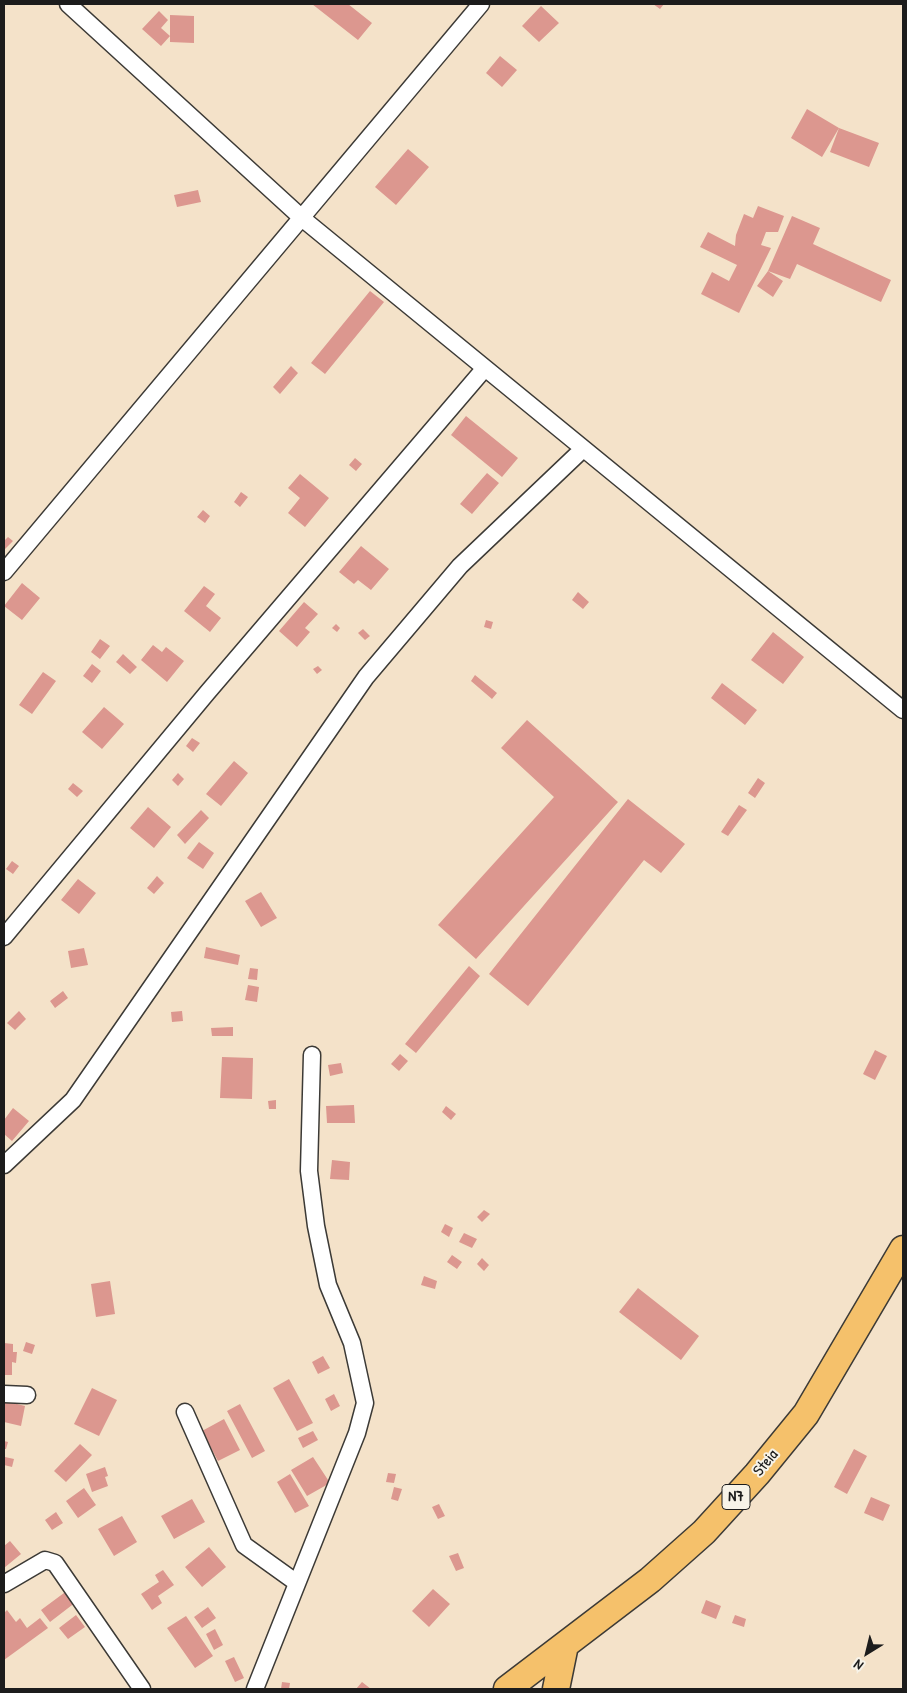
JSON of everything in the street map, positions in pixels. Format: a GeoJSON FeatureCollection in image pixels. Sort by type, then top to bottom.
{"type":"FeatureCollection","features":[{"type":"Feature","properties":{"kind":"main road","name":"Steia"},"geometry":{"type":"LineString","coordinates":[[517,1686],[565,1645],[650,1580],[704,1532],[757,1474],[806,1414],[903,1249]]}},
{"type":"Feature","properties":{"kind":"main road"},"geometry":{"type":"LineString","coordinates":[[556,1689],[565,1645]]}},
{"type":"Feature","properties":{"kind":"street"},"geometry":{"type":"LineString","coordinates":[[68,4],[303,219],[903,710]]}},
{"type":"Feature","properties":{"kind":"street"},"geometry":{"type":"LineString","coordinates":[[4,572],[482,4]]}},
{"type":"Feature","properties":{"kind":"street"},"geometry":{"type":"LineString","coordinates":[[4,937],[207,693],[485,368]]}},
{"type":"Feature","properties":{"kind":"street"},"geometry":{"type":"LineString","coordinates":[[4,1165],[73,1100],[366,677],[460,566],[583,449]]}},
{"type":"Feature","properties":{"kind":"street"},"geometry":{"type":"LineString","coordinates":[[255,1689],[357,1434],[365,1403],[352,1343],[328,1286],[316,1226],[309,1171],[312,1055]]}},
{"type":"Feature","properties":{"kind":"street"},"geometry":{"type":"LineString","coordinates":[[4,1394],[27,1395]]}},
{"type":"Feature","properties":{"kind":"street"},"geometry":{"type":"LineString","coordinates":[[185,1412],[244,1545],[296,1583]]}},
{"type":"Feature","properties":{"kind":"street"},"geometry":{"type":"LineString","coordinates":[[4,1584],[45,1560],[55,1563],[142,1689]]}},
{"type":"Feature","properties":{"kind":"building"},"geometry":{"type":"Polygon","coordinates":[[[312,4],[348,4],[372,23],[358,40],[312,4]]]}},
{"type":"Feature","properties":{"kind":"building"},"geometry":{"type":"Polygon","coordinates":[[[653,4],[664,4],[660,9],[653,4]]]}},
{"type":"Feature","properties":{"kind":"building"},"geometry":{"type":"Polygon","coordinates":[[[541,6],[559,23],[539,42],[522,26],[541,6]]]}},
{"type":"Feature","properties":{"kind":"building"},"geometry":{"type":"Polygon","coordinates":[[[159,11],[168,20],[161,28],[170,36],[161,46],[142,29],[159,11]]]}},
{"type":"Feature","properties":{"kind":"building"},"geometry":{"type":"Polygon","coordinates":[[[170,15],[194,16],[194,43],[170,42],[170,15]]]}},
{"type":"Feature","properties":{"kind":"building"},"geometry":{"type":"Polygon","coordinates":[[[500,56],[517,70],[502,87],[486,73],[500,56]]]}},
{"type":"Feature","properties":{"kind":"building"},"geometry":{"type":"Polygon","coordinates":[[[807,109],[839,128],[822,157],[791,138],[807,109]]]}},
{"type":"Feature","properties":{"kind":"building"},"geometry":{"type":"Polygon","coordinates":[[[839,128],[879,143],[869,167],[830,152],[839,128]]]}},
{"type":"Feature","properties":{"kind":"building"},"geometry":{"type":"Polygon","coordinates":[[[408,149],[429,167],[396,205],[375,187],[408,149]]]}},
{"type":"Feature","properties":{"kind":"building"},"geometry":{"type":"Polygon","coordinates":[[[198,190],[201,202],[177,207],[174,195],[198,190]]]}},
{"type":"Feature","properties":{"kind":"building"},"geometry":{"type":"Polygon","coordinates":[[[758,206],[784,216],[778,232],[766,232],[761,245],[771,248],[739,313],[701,294],[712,272],[729,281],[737,265],[700,247],[708,232],[735,246],[736,235],[744,214],[753,218],[758,206]]]}},
{"type":"Feature","properties":{"kind":"building"},"geometry":{"type":"Polygon","coordinates":[[[792,216],[820,228],[813,244],[891,280],[881,302],[797,264],[790,279],[768,271],[792,216]]]}},
{"type":"Feature","properties":{"kind":"building"},"geometry":{"type":"Polygon","coordinates":[[[768,271],[783,281],[773,297],[757,286],[768,271]]]}},
{"type":"Feature","properties":{"kind":"building"},"geometry":{"type":"Polygon","coordinates":[[[370,291],[384,302],[325,374],[311,363],[370,291]]]}},
{"type":"Feature","properties":{"kind":"building"},"geometry":{"type":"Polygon","coordinates":[[[291,366],[298,373],[280,394],[273,387],[291,366]]]}},
{"type":"Feature","properties":{"kind":"building"},"geometry":{"type":"Polygon","coordinates":[[[466,416],[518,458],[502,477],[451,435],[466,416]]]}},
{"type":"Feature","properties":{"kind":"building"},"geometry":{"type":"Polygon","coordinates":[[[355,458],[362,464],[356,471],[349,465],[355,458]]]}},
{"type":"Feature","properties":{"kind":"building"},"geometry":{"type":"Polygon","coordinates":[[[487,473],[499,483],[472,514],[460,504],[487,473]]]}},
{"type":"Feature","properties":{"kind":"building"},"geometry":{"type":"Polygon","coordinates":[[[300,474],[329,498],[305,527],[288,513],[300,498],[288,488],[300,474]]]}},
{"type":"Feature","properties":{"kind":"building"},"geometry":{"type":"Polygon","coordinates":[[[241,492],[248,497],[240,507],[234,502],[241,492]]]}},
{"type":"Feature","properties":{"kind":"building"},"geometry":{"type":"Polygon","coordinates":[[[203,510],[210,516],[205,523],[197,517],[203,510]]]}},
{"type":"Feature","properties":{"kind":"building"},"geometry":{"type":"Polygon","coordinates":[[[8,537],[13,541],[4,550],[4,541],[8,537]]]}},
{"type":"Feature","properties":{"kind":"building"},"geometry":{"type":"Polygon","coordinates":[[[361,546],[389,569],[371,590],[358,580],[354,584],[339,572],[361,546]]]}},
{"type":"Feature","properties":{"kind":"building"},"geometry":{"type":"Polygon","coordinates":[[[22,583],[40,598],[22,620],[4,606],[22,583]]]}},
{"type":"Feature","properties":{"kind":"building"},"geometry":{"type":"Polygon","coordinates":[[[204,586],[215,594],[206,606],[221,618],[210,632],[184,611],[204,586]]]}},
{"type":"Feature","properties":{"kind":"building"},"geometry":{"type":"Polygon","coordinates":[[[578,592],[589,602],[583,609],[572,600],[578,592]]]}},
{"type":"Feature","properties":{"kind":"building"},"geometry":{"type":"Polygon","coordinates":[[[304,602],[318,614],[305,628],[310,632],[297,647],[279,631],[304,602]]]}},
{"type":"Feature","properties":{"kind":"building"},"geometry":{"type":"Polygon","coordinates":[[[486,620],[493,622],[491,629],[484,627],[486,620]]]}},
{"type":"Feature","properties":{"kind":"building"},"geometry":{"type":"Polygon","coordinates":[[[336,624],[340,628],[337,632],[332,628],[336,624]]]}},
{"type":"Feature","properties":{"kind":"building"},"geometry":{"type":"Polygon","coordinates":[[[363,629],[370,636],[365,640],[358,633],[363,629]]]}},
{"type":"Feature","properties":{"kind":"building"},"geometry":{"type":"Polygon","coordinates":[[[773,632],[804,657],[783,684],[751,660],[773,632]]]}},
{"type":"Feature","properties":{"kind":"building"},"geometry":{"type":"Polygon","coordinates":[[[100,639],[110,646],[100,659],[91,652],[100,639]]]}},
{"type":"Feature","properties":{"kind":"building"},"geometry":{"type":"Polygon","coordinates":[[[153,645],[162,652],[166,647],[184,661],[167,682],[141,660],[153,645]]]}},
{"type":"Feature","properties":{"kind":"building"},"geometry":{"type":"Polygon","coordinates":[[[123,654],[137,667],[130,674],[116,662],[123,654]]]}},
{"type":"Feature","properties":{"kind":"building"},"geometry":{"type":"Polygon","coordinates":[[[92,664],[101,671],[92,683],[83,676],[92,664]]]}},
{"type":"Feature","properties":{"kind":"building"},"geometry":{"type":"Polygon","coordinates":[[[318,666],[322,670],[317,674],[313,669],[318,666]]]}},
{"type":"Feature","properties":{"kind":"building"},"geometry":{"type":"Polygon","coordinates":[[[43,672],[56,681],[32,714],[19,705],[43,672]]]}},
{"type":"Feature","properties":{"kind":"building"},"geometry":{"type":"Polygon","coordinates":[[[475,675],[497,693],[492,699],[471,681],[475,675]]]}},
{"type":"Feature","properties":{"kind":"building"},"geometry":{"type":"Polygon","coordinates":[[[722,683],[757,710],[745,725],[711,698],[722,683]]]}},
{"type":"Feature","properties":{"kind":"building"},"geometry":{"type":"Polygon","coordinates":[[[104,707],[124,724],[102,749],[82,732],[104,707]]]}},
{"type":"Feature","properties":{"kind":"building"},"geometry":{"type":"Polygon","coordinates":[[[527,720],[618,802],[476,959],[438,925],[554,797],[501,748],[527,720]]]}},
{"type":"Feature","properties":{"kind":"building"},"geometry":{"type":"Polygon","coordinates":[[[192,738],[200,743],[193,752],[186,746],[192,738]]]}},
{"type":"Feature","properties":{"kind":"building"},"geometry":{"type":"Polygon","coordinates":[[[234,761],[248,773],[221,806],[206,794],[234,761]]]}},
{"type":"Feature","properties":{"kind":"building"},"geometry":{"type":"Polygon","coordinates":[[[178,773],[184,779],[178,786],[172,780],[178,773]]]}},
{"type":"Feature","properties":{"kind":"building"},"geometry":{"type":"Polygon","coordinates":[[[758,778],[765,783],[755,798],[748,793],[758,778]]]}},
{"type":"Feature","properties":{"kind":"building"},"geometry":{"type":"Polygon","coordinates":[[[73,783],[83,791],[77,797],[68,789],[73,783]]]}},
{"type":"Feature","properties":{"kind":"building"},"geometry":{"type":"Polygon","coordinates":[[[628,799],[685,844],[661,873],[644,860],[528,1006],[489,974],[628,799]]]}},
{"type":"Feature","properties":{"kind":"building"},"geometry":{"type":"Polygon","coordinates":[[[739,805],[747,810],[728,836],[721,832],[739,805]]]}},
{"type":"Feature","properties":{"kind":"building"},"geometry":{"type":"Polygon","coordinates":[[[148,807],[171,827],[154,848],[130,828],[148,807]]]}},
{"type":"Feature","properties":{"kind":"building"},"geometry":{"type":"Polygon","coordinates":[[[201,810],[209,818],[185,844],[177,835],[201,810]]]}},
{"type":"Feature","properties":{"kind":"building"},"geometry":{"type":"Polygon","coordinates":[[[199,842],[214,853],[203,869],[187,858],[199,842]]]}},
{"type":"Feature","properties":{"kind":"building"},"geometry":{"type":"Polygon","coordinates":[[[12,861],[19,866],[13,874],[6,869],[12,861]]]}},
{"type":"Feature","properties":{"kind":"building"},"geometry":{"type":"Polygon","coordinates":[[[157,876],[164,883],[154,894],[147,888],[157,876]]]}},
{"type":"Feature","properties":{"kind":"building"},"geometry":{"type":"Polygon","coordinates":[[[78,879],[96,893],[79,914],[61,900],[78,879]]]}},
{"type":"Feature","properties":{"kind":"building"},"geometry":{"type":"Polygon","coordinates":[[[261,892],[277,918],[261,927],[245,901],[261,892]]]}},
{"type":"Feature","properties":{"kind":"building"},"geometry":{"type":"Polygon","coordinates":[[[206,947],[240,955],[238,965],[204,958],[206,947]]]}},
{"type":"Feature","properties":{"kind":"building"},"geometry":{"type":"Polygon","coordinates":[[[84,948],[88,965],[71,968],[68,951],[84,948]]]}},
{"type":"Feature","properties":{"kind":"building"},"geometry":{"type":"Polygon","coordinates":[[[469,966],[480,976],[416,1053],[405,1044],[469,966]]]}},
{"type":"Feature","properties":{"kind":"building"},"geometry":{"type":"Polygon","coordinates":[[[250,968],[258,969],[257,980],[248,979],[250,968]]]}},
{"type":"Feature","properties":{"kind":"building"},"geometry":{"type":"Polygon","coordinates":[[[248,985],[259,987],[257,1002],[245,1000],[248,985]]]}},
{"type":"Feature","properties":{"kind":"building"},"geometry":{"type":"Polygon","coordinates":[[[63,991],[68,998],[55,1008],[50,1001],[63,991]]]}},
{"type":"Feature","properties":{"kind":"building"},"geometry":{"type":"Polygon","coordinates":[[[19,1011],[26,1019],[15,1030],[7,1023],[19,1011]]]}},
{"type":"Feature","properties":{"kind":"building"},"geometry":{"type":"Polygon","coordinates":[[[182,1011],[183,1021],[172,1022],[171,1012],[182,1011]]]}},
{"type":"Feature","properties":{"kind":"building"},"geometry":{"type":"Polygon","coordinates":[[[233,1027],[233,1036],[212,1036],[211,1028],[233,1027]]]}},
{"type":"Feature","properties":{"kind":"building"},"geometry":{"type":"Polygon","coordinates":[[[875,1050],[887,1056],[875,1080],[863,1074],[875,1050]]]}},
{"type":"Feature","properties":{"kind":"building"},"geometry":{"type":"Polygon","coordinates":[[[400,1054],[408,1061],[399,1071],[391,1064],[400,1054]]]}},
{"type":"Feature","properties":{"kind":"building"},"geometry":{"type":"Polygon","coordinates":[[[222,1057],[253,1058],[252,1099],[220,1098],[222,1057]]]}},
{"type":"Feature","properties":{"kind":"building"},"geometry":{"type":"Polygon","coordinates":[[[341,1063],[343,1073],[330,1076],[328,1065],[341,1063]]]}},
{"type":"Feature","properties":{"kind":"building"},"geometry":{"type":"Polygon","coordinates":[[[276,1100],[276,1109],[269,1109],[268,1101],[276,1100]]]}},
{"type":"Feature","properties":{"kind":"building"},"geometry":{"type":"Polygon","coordinates":[[[354,1105],[355,1123],[327,1123],[326,1106],[354,1105]]]}},
{"type":"Feature","properties":{"kind":"building"},"geometry":{"type":"Polygon","coordinates":[[[446,1106],[456,1114],[451,1120],[442,1112],[446,1106]]]}},
{"type":"Feature","properties":{"kind":"building"},"geometry":{"type":"Polygon","coordinates":[[[13,1108],[29,1121],[12,1141],[4,1134],[4,1120],[13,1108]]]}},
{"type":"Feature","properties":{"kind":"building"},"geometry":{"type":"Polygon","coordinates":[[[332,1160],[350,1162],[349,1180],[330,1179],[332,1160]]]}},
{"type":"Feature","properties":{"kind":"building"},"geometry":{"type":"Polygon","coordinates":[[[484,1210],[490,1214],[482,1222],[477,1217],[484,1210]]]}},
{"type":"Feature","properties":{"kind":"building"},"geometry":{"type":"Polygon","coordinates":[[[445,1224],[453,1228],[449,1237],[441,1232],[445,1224]]]}},
{"type":"Feature","properties":{"kind":"building"},"geometry":{"type":"Polygon","coordinates":[[[464,1233],[477,1239],[472,1248],[459,1242],[464,1233]]]}},
{"type":"Feature","properties":{"kind":"building"},"geometry":{"type":"Polygon","coordinates":[[[452,1255],[462,1262],[457,1269],[447,1262],[452,1255]]]}},
{"type":"Feature","properties":{"kind":"building"},"geometry":{"type":"Polygon","coordinates":[[[482,1258],[489,1265],[484,1271],[477,1264],[482,1258]]]}},
{"type":"Feature","properties":{"kind":"building"},"geometry":{"type":"Polygon","coordinates":[[[424,1276],[437,1281],[435,1289],[421,1285],[424,1276]]]}},
{"type":"Feature","properties":{"kind":"building"},"geometry":{"type":"Polygon","coordinates":[[[110,1281],[115,1314],[96,1317],[91,1284],[110,1281]]]}},
{"type":"Feature","properties":{"kind":"building"},"geometry":{"type":"Polygon","coordinates":[[[638,1288],[699,1336],[681,1360],[619,1312],[638,1288]]]}},
{"type":"Feature","properties":{"kind":"building"},"geometry":{"type":"Polygon","coordinates":[[[26,1342],[35,1345],[32,1354],[23,1351],[26,1342]]]}},
{"type":"Feature","properties":{"kind":"building"},"geometry":{"type":"Polygon","coordinates":[[[4,1343],[13,1344],[13,1352],[17,1352],[16,1363],[12,1362],[12,1375],[4,1375],[4,1343]]]}},
{"type":"Feature","properties":{"kind":"building"},"geometry":{"type":"Polygon","coordinates":[[[323,1356],[330,1368],[318,1374],[312,1362],[323,1356]]]}},
{"type":"Feature","properties":{"kind":"building"},"geometry":{"type":"Polygon","coordinates":[[[289,1379],[313,1423],[297,1431],[273,1388],[289,1379]]]}},
{"type":"Feature","properties":{"kind":"building"},"geometry":{"type":"Polygon","coordinates":[[[92,1388],[117,1400],[99,1436],[74,1424],[92,1388]]]}},
{"type":"Feature","properties":{"kind":"building"},"geometry":{"type":"Polygon","coordinates":[[[334,1394],[340,1406],[331,1411],[325,1399],[334,1394]]]}},
{"type":"Feature","properties":{"kind":"building"},"geometry":{"type":"Polygon","coordinates":[[[5,1401],[25,1406],[21,1426],[4,1422],[5,1401]]]}},
{"type":"Feature","properties":{"kind":"building"},"geometry":{"type":"Polygon","coordinates":[[[240,1404],[265,1451],[252,1458],[227,1411],[240,1404]]]}},
{"type":"Feature","properties":{"kind":"building"},"geometry":{"type":"Polygon","coordinates":[[[224,1419],[240,1450],[218,1461],[202,1431],[224,1419]]]}},
{"type":"Feature","properties":{"kind":"building"},"geometry":{"type":"Polygon","coordinates":[[[313,1431],[318,1440],[303,1448],[298,1438],[313,1431]]]}},
{"type":"Feature","properties":{"kind":"building"},"geometry":{"type":"Polygon","coordinates":[[[4,1441],[8,1442],[6,1449],[4,1449],[4,1441]]]}},
{"type":"Feature","properties":{"kind":"building"},"geometry":{"type":"Polygon","coordinates":[[[80,1444],[92,1455],[66,1482],[54,1471],[80,1444]]]}},
{"type":"Feature","properties":{"kind":"building"},"geometry":{"type":"Polygon","coordinates":[[[854,1449],[867,1456],[847,1494],[834,1487],[854,1449]]]}},
{"type":"Feature","properties":{"kind":"building"},"geometry":{"type":"Polygon","coordinates":[[[5,1457],[14,1459],[12,1467],[4,1465],[5,1457]]]}},
{"type":"Feature","properties":{"kind":"building"},"geometry":{"type":"Polygon","coordinates":[[[313,1457],[330,1483],[307,1496],[291,1470],[313,1457]]]}},
{"type":"Feature","properties":{"kind":"building"},"geometry":{"type":"Polygon","coordinates":[[[105,1467],[108,1476],[105,1477],[108,1486],[92,1492],[86,1474],[105,1467]]]}},
{"type":"Feature","properties":{"kind":"building"},"geometry":{"type":"Polygon","coordinates":[[[388,1473],[396,1474],[394,1483],[386,1482],[388,1473]]]}},
{"type":"Feature","properties":{"kind":"building"},"geometry":{"type":"Polygon","coordinates":[[[290,1474],[309,1506],[295,1513],[277,1482],[290,1474]]]}},
{"type":"Feature","properties":{"kind":"building"},"geometry":{"type":"Polygon","coordinates":[[[394,1487],[402,1489],[398,1501],[391,1499],[394,1487]]]}},
{"type":"Feature","properties":{"kind":"building"},"geometry":{"type":"Polygon","coordinates":[[[84,1488],[96,1505],[78,1518],[66,1501],[84,1488]]]}},
{"type":"Feature","properties":{"kind":"building"},"geometry":{"type":"Polygon","coordinates":[[[871,1497],[890,1505],[883,1521],[864,1513],[871,1497]]]}},
{"type":"Feature","properties":{"kind":"building"},"geometry":{"type":"Polygon","coordinates":[[[192,1499],[205,1522],[174,1539],[161,1516],[192,1499]]]}},
{"type":"Feature","properties":{"kind":"building"},"geometry":{"type":"Polygon","coordinates":[[[439,1504],[445,1516],[438,1519],[432,1507],[439,1504]]]}},
{"type":"Feature","properties":{"kind":"building"},"geometry":{"type":"Polygon","coordinates":[[[56,1512],[63,1523],[52,1530],[45,1520],[56,1512]]]}},
{"type":"Feature","properties":{"kind":"building"},"geometry":{"type":"Polygon","coordinates":[[[122,1516],[137,1542],[114,1556],[98,1529],[122,1516]]]}},
{"type":"Feature","properties":{"kind":"building"},"geometry":{"type":"Polygon","coordinates":[[[10,1541],[21,1554],[4,1568],[4,1546],[10,1541]]]}},
{"type":"Feature","properties":{"kind":"building"},"geometry":{"type":"Polygon","coordinates":[[[209,1547],[226,1567],[202,1587],[185,1567],[209,1547]]]}},
{"type":"Feature","properties":{"kind":"building"},"geometry":{"type":"Polygon","coordinates":[[[458,1553],[464,1568],[456,1571],[449,1556],[458,1553]]]}},
{"type":"Feature","properties":{"kind":"building"},"geometry":{"type":"Polygon","coordinates":[[[163,1570],[174,1585],[158,1596],[162,1603],[152,1610],[141,1594],[159,1582],[155,1575],[163,1570]]]}},
{"type":"Feature","properties":{"kind":"building"},"geometry":{"type":"Polygon","coordinates":[[[433,1589],[450,1604],[429,1627],[412,1611],[433,1589]]]}},
{"type":"Feature","properties":{"kind":"building"},"geometry":{"type":"Polygon","coordinates":[[[68,1590],[76,1602],[50,1622],[41,1610],[68,1590]]]}},
{"type":"Feature","properties":{"kind":"building"},"geometry":{"type":"Polygon","coordinates":[[[706,1600],[721,1606],[716,1619],[701,1613],[706,1600]]]}},
{"type":"Feature","properties":{"kind":"building"},"geometry":{"type":"Polygon","coordinates":[[[208,1607],[216,1618],[202,1628],[194,1617],[208,1607]]]}},
{"type":"Feature","properties":{"kind":"building"},"geometry":{"type":"Polygon","coordinates":[[[7,1610],[16,1622],[20,1618],[27,1628],[40,1618],[48,1628],[4,1660],[4,1613],[7,1610]]]}},
{"type":"Feature","properties":{"kind":"building"},"geometry":{"type":"Polygon","coordinates":[[[76,1615],[85,1627],[68,1639],[59,1628],[76,1615]]]}},
{"type":"Feature","properties":{"kind":"building"},"geometry":{"type":"Polygon","coordinates":[[[735,1615],[746,1619],[744,1627],[732,1623],[735,1615]]]}},
{"type":"Feature","properties":{"kind":"building"},"geometry":{"type":"Polygon","coordinates":[[[186,1616],[213,1656],[195,1668],[167,1628],[186,1616]]]}},
{"type":"Feature","properties":{"kind":"building"},"geometry":{"type":"Polygon","coordinates":[[[215,1629],[223,1645],[214,1650],[206,1634],[215,1629]]]}},
{"type":"Feature","properties":{"kind":"building"},"geometry":{"type":"Polygon","coordinates":[[[234,1657],[244,1678],[235,1682],[225,1661],[234,1657]]]}},
{"type":"Feature","properties":{"kind":"building"},"geometry":{"type":"Polygon","coordinates":[[[282,1682],[290,1683],[289,1689],[281,1689],[282,1682]]]}},
{"type":"Feature","properties":{"kind":"building"},"geometry":{"type":"Polygon","coordinates":[[[362,1682],[371,1689],[356,1689],[362,1682]]]}}]}
